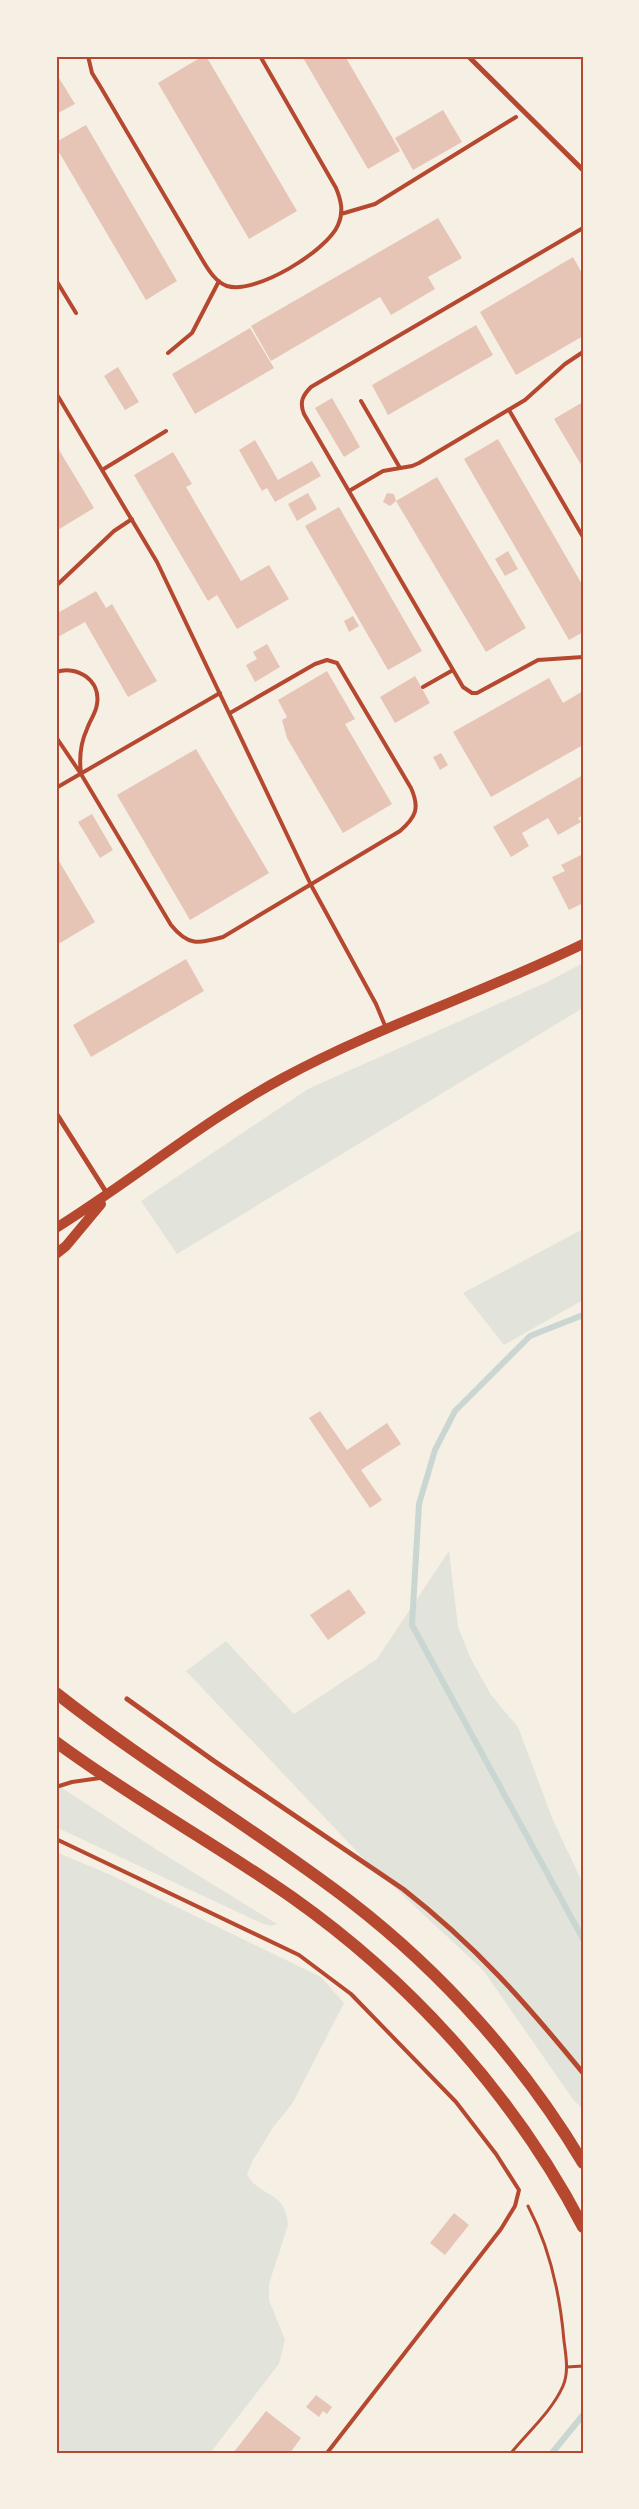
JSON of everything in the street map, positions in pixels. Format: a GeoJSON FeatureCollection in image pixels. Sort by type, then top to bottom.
{"type":"FeatureCollection","features":[{"type":"Feature","properties":{"kind":"main road"},"geometry":{"type":"LineString","coordinates":[[56,1228],[108,1195],[205,1126],[281,1079],[322,1058],[533,968],[583,944]]}},
{"type":"Feature","properties":{"kind":"main road"},"geometry":{"type":"LineString","coordinates":[[56,1254],[66,1246],[108,1195]]}},
{"type":"Feature","properties":{"kind":"main road"},"geometry":{"type":"LineString","coordinates":[[56,1693],[165,1773],[310,1872],[393,1937],[485,2029],[560,2126],[583,2163]]}},
{"type":"Feature","properties":{"kind":"main road"},"geometry":{"type":"LineString","coordinates":[[56,1742],[105,1778],[292,1898],[359,1950],[410,1995],[461,2050],[496,2094],[539,2152],[583,2227]]}},
{"type":"Feature","properties":{"kind":"street"},"geometry":{"type":"LineString","coordinates":[[468,56],[583,170]]}},
{"type":"Feature","properties":{"kind":"street"},"geometry":{"type":"LineString","coordinates":[[56,1113],[108,1195]]}},
{"type":"Feature","properties":{"kind":"street"},"geometry":{"type":"LineString","coordinates":[[127,1699],[214,1761],[403,1889],[433,1912],[488,1963],[521,1998],[583,2073]]}},
{"type":"Feature","properties":{"kind":"lane"},"geometry":{"type":"LineString","coordinates":[[88,56],[92,73],[202,262],[220,281],[228,286],[238,287],[253,284],[278,274],[326,242],[338,226],[341,214],[340,200],[336,188],[260,56]]}},
{"type":"Feature","properties":{"kind":"lane"},"geometry":{"type":"LineString","coordinates":[[341,214],[375,204],[516,117]]}},
{"type":"Feature","properties":{"kind":"lane"},"geometry":{"type":"LineString","coordinates":[[583,228],[306,392],[302,405],[304,414],[463,687],[472,693],[477,693],[538,660],[583,657]]}},
{"type":"Feature","properties":{"kind":"lane"},"geometry":{"type":"LineString","coordinates":[[56,280],[76,313]]}},
{"type":"Feature","properties":{"kind":"lane"},"geometry":{"type":"LineString","coordinates":[[168,353],[192,333],[220,281]]}},
{"type":"Feature","properties":{"kind":"lane"},"geometry":{"type":"LineString","coordinates":[[349,491],[383,471],[419,462],[509,410],[525,400],[565,364],[583,352]]}},
{"type":"Feature","properties":{"kind":"lane"},"geometry":{"type":"LineString","coordinates":[[56,393],[157,562],[311,884],[376,1004],[387,1030]]}},
{"type":"Feature","properties":{"kind":"lane"},"geometry":{"type":"LineString","coordinates":[[361,401],[400,468]]}},
{"type":"Feature","properties":{"kind":"lane"},"geometry":{"type":"LineString","coordinates":[[509,410],[583,538]]}},
{"type":"Feature","properties":{"kind":"lane"},"geometry":{"type":"LineString","coordinates":[[102,470],[166,431]]}},
{"type":"Feature","properties":{"kind":"lane"},"geometry":{"type":"LineString","coordinates":[[56,586],[114,531],[132,519]]}},
{"type":"Feature","properties":{"kind":"lane"},"geometry":{"type":"LineString","coordinates":[[56,737],[81,774],[171,925],[181,938],[192,942],[207,942],[222,937],[409,823],[417,809],[411,788],[337,663],[332,661],[315,664],[230,713]]}},
{"type":"Feature","properties":{"kind":"lane"},"geometry":{"type":"LineString","coordinates":[[56,672],[68,670],[81,673],[91,681],[97,692],[97,705],[83,737],[80,754],[81,774]]}},
{"type":"Feature","properties":{"kind":"lane"},"geometry":{"type":"LineString","coordinates":[[423,687],[453,670]]}},
{"type":"Feature","properties":{"kind":"lane"},"geometry":{"type":"LineString","coordinates":[[56,788],[220,693]]}},
{"type":"Feature","properties":{"kind":"lane"},"geometry":{"type":"LineString","coordinates":[[56,1787],[72,1782],[105,1778]]}},
{"type":"Feature","properties":{"kind":"lane"},"geometry":{"type":"LineString","coordinates":[[56,1838],[298,1955],[351,1994],[456,2102],[496,2154],[519,2190],[515,2206],[502,2229],[327,2453]]}},
{"type":"Feature","properties":{"kind":"path"},"geometry":{"type":"LineString","coordinates":[[511,2453],[556,2398],[563,2385],[567,2367],[557,2283],[543,2238],[519,2190]]}},
{"type":"Feature","properties":{"kind":"path"},"geometry":{"type":"LineString","coordinates":[[567,2367],[583,2366]]}},
{"type":"Feature","properties":{"kind":"shaded area"},"geometry":{"type":"Polygon","coordinates":[[[583,963],[583,1008],[177,1254],[141,1201],[308,1089],[547,982],[583,963]]]}},
{"type":"Feature","properties":{"kind":"shaded area"},"geometry":{"type":"Polygon","coordinates":[[[583,1229],[583,1300],[504,1345],[463,1293],[583,1229]]]}},
{"type":"Feature","properties":{"kind":"shaded area"},"geometry":{"type":"Polygon","coordinates":[[[449,1551],[458,1627],[470,1657],[491,1695],[518,1727],[553,1820],[583,1884],[583,2110],[572,2098],[483,1970],[363,1858],[186,1671],[226,1641],[294,1714],[377,1659],[449,1551]]]}},
{"type":"Feature","properties":{"kind":"shaded area"},"geometry":{"type":"Polygon","coordinates":[[[56,1784],[157,1850],[277,1924],[271,1926],[261,1923],[56,1827],[56,1784]]]}},
{"type":"Feature","properties":{"kind":"shaded area"},"geometry":{"type":"Polygon","coordinates":[[[56,1852],[111,1875],[321,1977],[344,2003],[292,2104],[274,2126],[253,2160],[247,2174],[252,2182],[282,2205],[286,2213],[288,2225],[269,2284],[269,2300],[285,2340],[279,2364],[210,2453],[56,2453],[56,1852]]]}},
{"type":"Feature","properties":{"kind":"building"},"geometry":{"type":"Polygon","coordinates":[[[206,56],[297,211],[249,239],[158,83],[206,56]]]}},
{"type":"Feature","properties":{"kind":"building"},"geometry":{"type":"Polygon","coordinates":[[[302,56],[345,56],[400,151],[368,169],[302,56]]]}},
{"type":"Feature","properties":{"kind":"building"},"geometry":{"type":"Polygon","coordinates":[[[56,73],[75,104],[56,114],[56,73]]]}},
{"type":"Feature","properties":{"kind":"building"},"geometry":{"type":"Polygon","coordinates":[[[443,110],[462,142],[413,170],[395,138],[443,110]]]}},
{"type":"Feature","properties":{"kind":"building"},"geometry":{"type":"Polygon","coordinates":[[[86,125],[177,281],[146,300],[56,147],[56,142],[86,125]]]}},
{"type":"Feature","properties":{"kind":"building"},"geometry":{"type":"Polygon","coordinates":[[[438,218],[462,258],[428,277],[435,289],[391,315],[380,297],[271,361],[251,326],[438,218]]]}},
{"type":"Feature","properties":{"kind":"building"},"geometry":{"type":"Polygon","coordinates":[[[573,257],[583,275],[583,336],[516,375],[480,312],[573,257]]]}},
{"type":"Feature","properties":{"kind":"building"},"geometry":{"type":"Polygon","coordinates":[[[476,325],[493,355],[388,415],[372,385],[476,325]]]}},
{"type":"Feature","properties":{"kind":"building"},"geometry":{"type":"Polygon","coordinates":[[[250,328],[274,368],[195,414],[172,374],[250,328]]]}},
{"type":"Feature","properties":{"kind":"building"},"geometry":{"type":"Polygon","coordinates":[[[118,367],[139,402],[125,410],[104,376],[118,367]]]}},
{"type":"Feature","properties":{"kind":"building"},"geometry":{"type":"Polygon","coordinates":[[[332,398],[360,447],[344,457],[315,408],[332,398]]]}},
{"type":"Feature","properties":{"kind":"building"},"geometry":{"type":"Polygon","coordinates":[[[583,402],[583,468],[554,419],[583,402]]]}},
{"type":"Feature","properties":{"kind":"building"},"geometry":{"type":"Polygon","coordinates":[[[498,439],[583,586],[583,632],[569,640],[464,459],[498,439]]]}},
{"type":"Feature","properties":{"kind":"building"},"geometry":{"type":"Polygon","coordinates":[[[255,440],[278,480],[312,461],[321,476],[275,502],[267,488],[262,491],[239,450],[255,440]]]}},
{"type":"Feature","properties":{"kind":"building"},"geometry":{"type":"Polygon","coordinates":[[[56,445],[94,508],[56,531],[56,445]]]}},
{"type":"Feature","properties":{"kind":"building"},"geometry":{"type":"Polygon","coordinates":[[[173,452],[192,484],[186,487],[241,581],[269,565],[289,599],[237,629],[217,595],[208,601],[134,475],[173,452]]]}},
{"type":"Feature","properties":{"kind":"building"},"geometry":{"type":"Polygon","coordinates":[[[437,477],[526,628],[486,652],[396,501],[437,477]]]}},
{"type":"Feature","properties":{"kind":"building"},"geometry":{"type":"Polygon","coordinates":[[[308,493],[317,509],[297,521],[288,504],[308,493]]]}},
{"type":"Feature","properties":{"kind":"building"},"geometry":{"type":"Polygon","coordinates":[[[387,493],[394,494],[396,501],[390,506],[383,502],[387,493]]]}},
{"type":"Feature","properties":{"kind":"building"},"geometry":{"type":"Polygon","coordinates":[[[339,507],[422,651],[388,670],[305,526],[339,507]]]}},
{"type":"Feature","properties":{"kind":"building"},"geometry":{"type":"Polygon","coordinates":[[[508,551],[518,569],[505,576],[495,559],[508,551]]]}},
{"type":"Feature","properties":{"kind":"building"},"geometry":{"type":"Polygon","coordinates":[[[96,591],[106,608],[112,604],[157,681],[128,697],[85,622],[56,638],[56,614],[96,591]]]}},
{"type":"Feature","properties":{"kind":"building"},"geometry":{"type":"Polygon","coordinates":[[[353,616],[359,626],[349,632],[344,621],[353,616]]]}},
{"type":"Feature","properties":{"kind":"building"},"geometry":{"type":"Polygon","coordinates":[[[267,644],[280,667],[255,682],[246,665],[257,659],[253,652],[267,644]]]}},
{"type":"Feature","properties":{"kind":"building"},"geometry":{"type":"Polygon","coordinates":[[[327,671],[355,719],[345,724],[392,804],[343,833],[287,738],[282,720],[287,717],[278,700],[327,671]]]}},
{"type":"Feature","properties":{"kind":"building"},"geometry":{"type":"Polygon","coordinates":[[[415,676],[430,703],[395,723],[380,697],[415,676]]]}},
{"type":"Feature","properties":{"kind":"building"},"geometry":{"type":"Polygon","coordinates":[[[549,678],[563,703],[583,691],[583,745],[491,797],[453,732],[549,678]]]}},
{"type":"Feature","properties":{"kind":"building"},"geometry":{"type":"Polygon","coordinates":[[[196,749],[269,873],[190,920],[117,795],[196,749]]]}},
{"type":"Feature","properties":{"kind":"building"},"geometry":{"type":"Polygon","coordinates":[[[441,753],[448,765],[440,770],[433,757],[441,753]]]}},
{"type":"Feature","properties":{"kind":"building"},"geometry":{"type":"Polygon","coordinates":[[[583,775],[583,815],[578,818],[581,822],[558,835],[548,818],[522,833],[529,846],[511,857],[493,827],[583,775]]]}},
{"type":"Feature","properties":{"kind":"building"},"geometry":{"type":"Polygon","coordinates":[[[92,814],[113,850],[100,858],[78,822],[92,814]]]}},
{"type":"Feature","properties":{"kind":"building"},"geometry":{"type":"Polygon","coordinates":[[[583,854],[583,903],[569,910],[552,877],[565,871],[561,865],[583,854]]]}},
{"type":"Feature","properties":{"kind":"building"},"geometry":{"type":"Polygon","coordinates":[[[56,856],[95,922],[60,943],[56,937],[56,856]]]}},
{"type":"Feature","properties":{"kind":"building"},"geometry":{"type":"Polygon","coordinates":[[[186,959],[204,991],[91,1057],[73,1025],[186,959]]]}},
{"type":"Feature","properties":{"kind":"building"},"geometry":{"type":"Polygon","coordinates":[[[320,1411],[347,1450],[387,1423],[401,1444],[361,1470],[382,1500],[370,1508],[309,1418],[320,1411]]]}},
{"type":"Feature","properties":{"kind":"building"},"geometry":{"type":"Polygon","coordinates":[[[349,1589],[366,1613],[328,1640],[310,1615],[349,1589]]]}},
{"type":"Feature","properties":{"kind":"building"},"geometry":{"type":"Polygon","coordinates":[[[454,2213],[469,2225],[445,2255],[430,2243],[454,2213]]]}},
{"type":"Feature","properties":{"kind":"building"},"geometry":{"type":"Polygon","coordinates":[[[316,2395],[332,2407],[327,2414],[323,2411],[319,2417],[306,2407],[316,2395]]]}},
{"type":"Feature","properties":{"kind":"building"},"geometry":{"type":"Polygon","coordinates":[[[266,2411],[301,2438],[290,2453],[233,2453],[266,2411]]]}},
{"type":"Feature","properties":{"kind":"waterway"},"geometry":{"type":"LineString","coordinates":[[583,1315],[530,1336],[455,1411],[435,1450],[419,1504],[412,1625],[583,1939]]}},
{"type":"Feature","properties":{"kind":"waterway"},"geometry":{"type":"LineString","coordinates":[[552,2453],[583,2415]]}}]}
